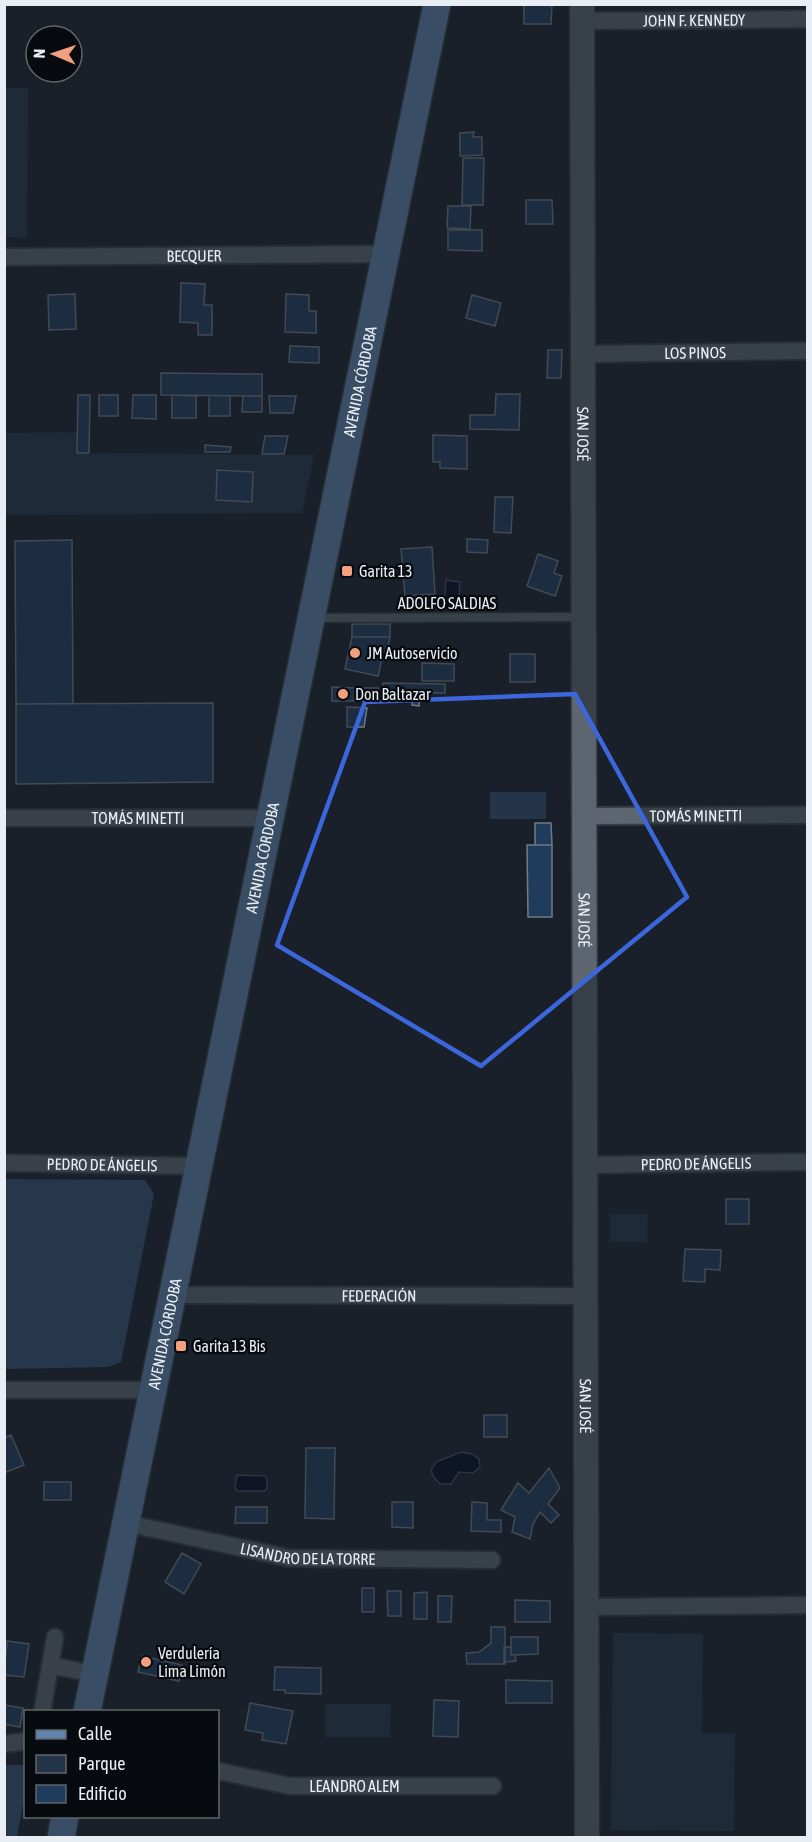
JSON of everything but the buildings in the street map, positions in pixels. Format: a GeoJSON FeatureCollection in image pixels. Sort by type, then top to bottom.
{"type":"FeatureCollection","features":[{"type":"Feature","properties":{"kind":"main road","name":"AVENIDA CÓRDOBA"},"geometry":{"type":"LineString","coordinates":[[87,1710],[437,4]]}},
{"type":"Feature","properties":{"kind":"main road"},"geometry":{"type":"LineString","coordinates":[[61,1838],[65,1818]]}},
{"type":"Feature","properties":{"kind":"street","name":"JOHN F. KENNEDY"},"geometry":{"type":"LineString","coordinates":[[582,13],[807,20]]}},
{"type":"Feature","properties":{"kind":"street","name":"SAN JOSÉ"},"geometry":{"type":"LineString","coordinates":[[582,13],[588,1838]]}},
{"type":"Feature","properties":{"kind":"street","name":"BECQUER"},"geometry":{"type":"LineString","coordinates":[[4,257],[386,254]]}},
{"type":"Feature","properties":{"kind":"street","name":"LOS PINOS"},"geometry":{"type":"LineString","coordinates":[[583,354],[807,351]]}},
{"type":"Feature","properties":{"kind":"street","name":"TOMÁS MINETTI"},"geometry":{"type":"LineString","coordinates":[[584,816],[807,815]]}},
{"type":"Feature","properties":{"kind":"street","name":"TOMÁS MINETTI"},"geometry":{"type":"LineString","coordinates":[[4,818],[270,818]]}},
{"type":"Feature","properties":{"kind":"street","name":"PEDRO DE ÁNGELIS"},"geometry":{"type":"LineString","coordinates":[[4,1162],[199,1166]]}},
{"type":"Feature","properties":{"kind":"street","name":"PEDRO DE ÁNGELIS"},"geometry":{"type":"LineString","coordinates":[[585,1165],[807,1162]]}},
{"type":"Feature","properties":{"kind":"street","name":"FEDERACIÓN"},"geometry":{"type":"LineString","coordinates":[[172,1294],[586,1296]]}},
{"type":"Feature","properties":{"kind":"street"},"geometry":{"type":"LineString","coordinates":[[4,1390],[153,1390]]}},
{"type":"Feature","properties":{"kind":"street","name":"LISANDRO DE LA TORRE"},"geometry":{"type":"LineString","coordinates":[[125,1523],[289,1558],[492,1560]]}},
{"type":"Feature","properties":{"kind":"street"},"geometry":{"type":"LineString","coordinates":[[587,1607],[807,1605]]}},
{"type":"Feature","properties":{"kind":"street"},"geometry":{"type":"LineString","coordinates":[[42,1710],[55,1637]]}},
{"type":"Feature","properties":{"kind":"street"},"geometry":{"type":"LineString","coordinates":[[50,1665],[94,1674]]}},
{"type":"Feature","properties":{"kind":"street"},"geometry":{"type":"LineString","coordinates":[[4,1744],[24,1741]]}},
{"type":"Feature","properties":{"kind":"street","name":"LEANDRO ALEM"},"geometry":{"type":"LineString","coordinates":[[219,1771],[290,1786],[493,1786]]}},
{"type":"Feature","properties":{"kind":"lane","name":"ADOLFO SALDIAS"},"geometry":{"type":"LineString","coordinates":[[311,618],[584,617]]}},
{"type":"Feature","properties":{"kind":"highlighted area"},"geometry":{"type":"Polygon","coordinates":[[[575,694],[687,897],[481,1066],[277,945],[365,702],[575,694]]]}},
{"type":"Feature","properties":{"kind":"green space"},"geometry":{"type":"Polygon","coordinates":[[[5,88],[28,88],[27,238],[5,237],[5,88]]]}},
{"type":"Feature","properties":{"kind":"green space"},"geometry":{"type":"Polygon","coordinates":[[[78,432],[78,453],[314,455],[302,513],[6,515],[5,433],[78,432]]]}},
{"type":"Feature","properties":{"kind":"green space"},"geometry":{"type":"Polygon","coordinates":[[[490,792],[546,792],[546,819],[490,819],[490,792]]]}},
{"type":"Feature","properties":{"kind":"green space"},"geometry":{"type":"Polygon","coordinates":[[[610,1214],[648,1214],[647,1242],[610,1242],[610,1214]]]}},
{"type":"Feature","properties":{"kind":"green space"},"geometry":{"type":"Polygon","coordinates":[[[613,1633],[703,1634],[702,1733],[735,1733],[734,1831],[611,1830],[613,1633]]]}},
{"type":"Feature","properties":{"kind":"green space"},"geometry":{"type":"Polygon","coordinates":[[[325,1704],[391,1704],[390,1737],[325,1737],[325,1704]]]}},
{"type":"Feature","properties":{"kind":"shaded area"},"geometry":{"type":"Polygon","coordinates":[[[446,580],[460,582],[458,608],[444,606],[446,580]]]}},
{"type":"Feature","properties":{"kind":"shaded area"},"geometry":{"type":"Polygon","coordinates":[[[5,1179],[145,1180],[154,1194],[121,1362],[108,1367],[5,1369],[5,1179]]]}},
{"type":"Feature","properties":{"kind":"shaded area"},"geometry":{"type":"Polygon","coordinates":[[[461,1452],[472,1454],[479,1459],[480,1467],[473,1473],[459,1472],[451,1484],[440,1484],[431,1470],[436,1462],[461,1452]]]}},
{"type":"Feature","properties":{"kind":"shaded area"},"geometry":{"type":"Polygon","coordinates":[[[237,1475],[265,1476],[267,1488],[265,1491],[237,1491],[235,1488],[237,1475]]]}},
{"type":"Feature","properties":{"kind":"shaded area"},"geometry":{"type":"Polygon","coordinates":[[[5,1765],[24,1765],[24,1799],[17,1837],[5,1837],[5,1765]]]}},
{"type":"Feature","properties":{"kind":"place","name":"Garita 13"},"geometry":{"type":"Point","coordinates":[347,571]}},
{"type":"Feature","properties":{"kind":"place","name":"JM Autoservicio"},"geometry":{"type":"Point","coordinates":[355,653]}},
{"type":"Feature","properties":{"kind":"place","name":"Don Baltazar"},"geometry":{"type":"Point","coordinates":[343,694]}},
{"type":"Feature","properties":{"kind":"place","name":"Garita 13 Bis"},"geometry":{"type":"Point","coordinates":[181,1346]}},
{"type":"Feature","properties":{"kind":"place","name":"Verdulería Lima Limón"},"geometry":{"type":"Point","coordinates":[146,1662]}}]}
